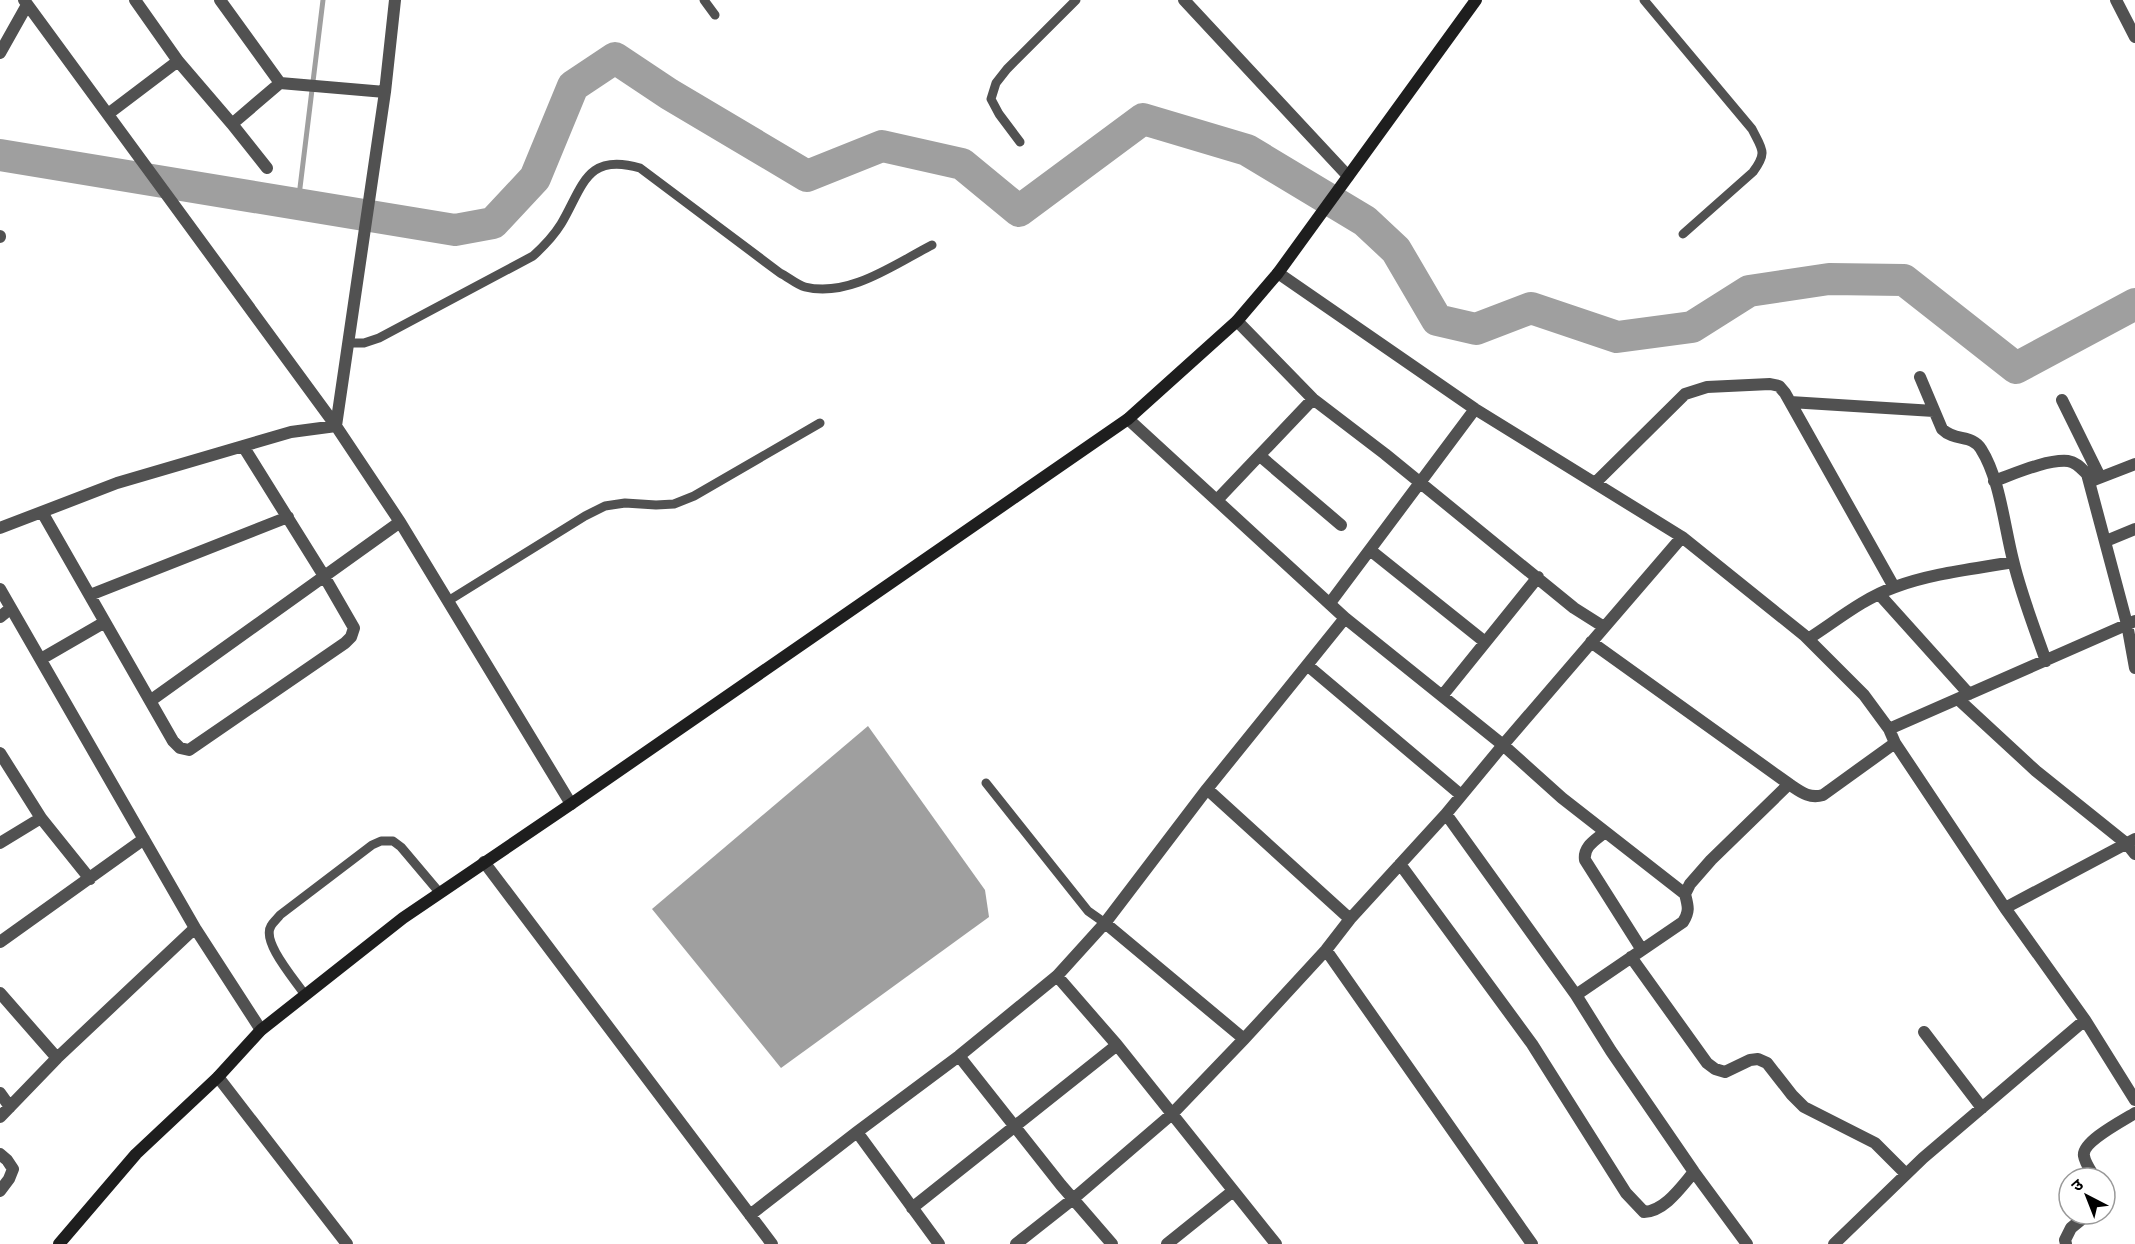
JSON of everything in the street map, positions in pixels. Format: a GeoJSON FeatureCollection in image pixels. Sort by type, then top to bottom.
{"type":"FeatureCollection","features":[{"type":"Feature","properties":{"kind":"main road"},"geometry":{"type":"LineString","coordinates":[[59,1244],[136,1154],[218,1077],[261,1030],[403,918],[1128,419],[1237,321],[1278,273],[1476,0]]}},
{"type":"Feature","properties":{"kind":"street"},"geometry":{"type":"LineString","coordinates":[[135,0],[178,61],[267,168]]}},
{"type":"Feature","properties":{"kind":"street"},"geometry":{"type":"LineString","coordinates":[[220,0],[280,83]]}},
{"type":"Feature","properties":{"kind":"street"},"geometry":{"type":"LineString","coordinates":[[336,426],[385,92],[395,0]]}},
{"type":"Feature","properties":{"kind":"street"},"geometry":{"type":"LineString","coordinates":[[1184,0],[1348,176]]}},
{"type":"Feature","properties":{"kind":"street"},"geometry":{"type":"LineString","coordinates":[[2116,0],[2134,31]]}},
{"type":"Feature","properties":{"kind":"street"},"geometry":{"type":"LineString","coordinates":[[0,53],[25,2],[336,426],[400,522],[571,804]]}},
{"type":"Feature","properties":{"kind":"street"},"geometry":{"type":"LineString","coordinates":[[108,114],[178,61]]}},
{"type":"Feature","properties":{"kind":"street"},"geometry":{"type":"LineString","coordinates":[[232,124],[280,83],[385,92]]}},
{"type":"Feature","properties":{"kind":"street"},"geometry":{"type":"LineString","coordinates":[[1278,273],[1476,409],[1682,537],[1808,639],[1864,695],[1889,729],[1895,743],[2005,908],[2085,1020],[2135,1100]]}},
{"type":"Feature","properties":{"kind":"street"},"geometry":{"type":"LineString","coordinates":[[1237,321],[1313,399],[1422,483],[1574,608],[1604,627]]}},
{"type":"Feature","properties":{"kind":"street"},"geometry":{"type":"LineString","coordinates":[[1920,377],[1942,429],[1947,434],[1975,441],[1981,448],[1994,481],[2013,562],[2046,661]]}},
{"type":"Feature","properties":{"kind":"street"},"geometry":{"type":"LineString","coordinates":[[1595,483],[1685,394],[1707,387],[1770,384],[1779,386],[1894,587]]}},
{"type":"Feature","properties":{"kind":"street"},"geometry":{"type":"LineString","coordinates":[[1217,500],[1313,399]]}},
{"type":"Feature","properties":{"kind":"street"},"geometry":{"type":"LineString","coordinates":[[2062,400],[2095,479],[2106,541],[2131,622],[2135,668]]}},
{"type":"Feature","properties":{"kind":"street"},"geometry":{"type":"LineString","coordinates":[[1790,402],[1934,411]]}},
{"type":"Feature","properties":{"kind":"street"},"geometry":{"type":"LineString","coordinates":[[1330,603],[1476,409]]}},
{"type":"Feature","properties":{"kind":"street"},"geometry":{"type":"LineString","coordinates":[[1128,419],[1345,618],[1503,745],[1562,798],[1685,894],[1689,907],[1688,915],[1683,922],[1576,995]]}},
{"type":"Feature","properties":{"kind":"street"},"geometry":{"type":"LineString","coordinates":[[0,528],[117,483],[291,432],[336,426]]}},
{"type":"Feature","properties":{"kind":"street"},"geometry":{"type":"LineString","coordinates":[[42,512],[173,741],[180,748],[189,750],[345,643],[351,637],[354,628],[243,446]]}},
{"type":"Feature","properties":{"kind":"street"},"geometry":{"type":"LineString","coordinates":[[1260,456],[1341,525]]}},
{"type":"Feature","properties":{"kind":"street"},"geometry":{"type":"LineString","coordinates":[[1994,481],[2055,462],[2069,461],[2095,479]]}},
{"type":"Feature","properties":{"kind":"street"},"geometry":{"type":"LineString","coordinates":[[2095,479],[2135,464]]}},
{"type":"Feature","properties":{"kind":"street"},"geometry":{"type":"LineString","coordinates":[[90,595],[288,517]]}},
{"type":"Feature","properties":{"kind":"street"},"geometry":{"type":"LineString","coordinates":[[150,701],[400,522]]}},
{"type":"Feature","properties":{"kind":"street"},"geometry":{"type":"LineString","coordinates":[[2106,541],[2135,530]]}},
{"type":"Feature","properties":{"kind":"street"},"geometry":{"type":"LineString","coordinates":[[1016,1244],[1073,1199],[1172,1114],[1244,1039],[1446,814],[1682,537]]}},
{"type":"Feature","properties":{"kind":"street"},"geometry":{"type":"LineString","coordinates":[[1370,550],[1485,642]]}},
{"type":"Feature","properties":{"kind":"street"},"geometry":{"type":"LineString","coordinates":[[1808,639],[1894,587],[1917,579],[2013,562]]}},
{"type":"Feature","properties":{"kind":"street"},"geometry":{"type":"LineString","coordinates":[[1442,696],[1538,577]]}},
{"type":"Feature","properties":{"kind":"street"},"geometry":{"type":"LineString","coordinates":[[0,589],[195,928],[261,1030]]}},
{"type":"Feature","properties":{"kind":"street"},"geometry":{"type":"LineString","coordinates":[[1879,594],[1964,697],[2036,771],[2132,845],[2005,908]]}},
{"type":"Feature","properties":{"kind":"street"},"geometry":{"type":"LineString","coordinates":[[0,617],[11,608]]}},
{"type":"Feature","properties":{"kind":"street"},"geometry":{"type":"LineString","coordinates":[[750,1215],[856,1132],[959,1056],[1057,976],[1105,923],[1207,789],[1345,618]]}},
{"type":"Feature","properties":{"kind":"street"},"geometry":{"type":"LineString","coordinates":[[41,659],[105,622]]}},
{"type":"Feature","properties":{"kind":"street"},"geometry":{"type":"LineString","coordinates":[[1889,729],[2131,622]]}},
{"type":"Feature","properties":{"kind":"street"},"geometry":{"type":"LineString","coordinates":[[1591,642],[1806,795],[1814,797],[1823,795],[1895,743]]}},
{"type":"Feature","properties":{"kind":"street"},"geometry":{"type":"LineString","coordinates":[[1307,665],[1461,795]]}},
{"type":"Feature","properties":{"kind":"street"},"geometry":{"type":"LineString","coordinates":[[0,753],[41,818],[90,879]]}},
{"type":"Feature","properties":{"kind":"street"},"geometry":{"type":"LineString","coordinates":[[1685,894],[1690,884],[1711,860],[1789,784]]}},
{"type":"Feature","properties":{"kind":"street"},"geometry":{"type":"LineString","coordinates":[[1207,789],[1350,919]]}},
{"type":"Feature","properties":{"kind":"street"},"geometry":{"type":"LineString","coordinates":[[1446,814],[1576,995],[1611,1051],[1694,1172],[1747,1244]]}},
{"type":"Feature","properties":{"kind":"street"},"geometry":{"type":"LineString","coordinates":[[0,843],[41,818]]}},
{"type":"Feature","properties":{"kind":"street"},"geometry":{"type":"LineString","coordinates":[[1605,831],[1588,846],[1584,853],[1585,860],[1642,950]]}},
{"type":"Feature","properties":{"kind":"street"},"geometry":{"type":"LineString","coordinates":[[0,942],[144,839]]}},
{"type":"Feature","properties":{"kind":"street"},"geometry":{"type":"LineString","coordinates":[[484,862],[772,1244]]}},
{"type":"Feature","properties":{"kind":"street"},"geometry":{"type":"LineString","coordinates":[[1400,864],[1532,1044],[1637,1207],[1644,1212],[1654,1212],[1665,1204],[1694,1172]]}},
{"type":"Feature","properties":{"kind":"street"},"geometry":{"type":"LineString","coordinates":[[1105,923],[1244,1039]]}},
{"type":"Feature","properties":{"kind":"street"},"geometry":{"type":"LineString","coordinates":[[0,1117],[57,1058],[195,928]]}},
{"type":"Feature","properties":{"kind":"street"},"geometry":{"type":"LineString","coordinates":[[1326,950],[1532,1244]]}},
{"type":"Feature","properties":{"kind":"street"},"geometry":{"type":"LineString","coordinates":[[1631,957],[1707,1063],[1725,1072],[1750,1060],[1758,1059],[1767,1063],[1804,1107],[1875,1143],[1906,1174]]}},
{"type":"Feature","properties":{"kind":"street"},"geometry":{"type":"LineString","coordinates":[[1057,976],[1117,1046],[1276,1244]]}},
{"type":"Feature","properties":{"kind":"street"},"geometry":{"type":"LineString","coordinates":[[0,993],[57,1058]]}},
{"type":"Feature","properties":{"kind":"street"},"geometry":{"type":"LineString","coordinates":[[1834,1244],[1906,1174],[2085,1020]]}},
{"type":"Feature","properties":{"kind":"street"},"geometry":{"type":"LineString","coordinates":[[1924,1032],[1982,1108]]}},
{"type":"Feature","properties":{"kind":"street"},"geometry":{"type":"LineString","coordinates":[[912,1208],[1117,1046]]}},
{"type":"Feature","properties":{"kind":"street"},"geometry":{"type":"LineString","coordinates":[[959,1056],[1073,1199],[1112,1244]]}},
{"type":"Feature","properties":{"kind":"street"},"geometry":{"type":"LineString","coordinates":[[218,1077],[346,1244]]}},
{"type":"Feature","properties":{"kind":"street"},"geometry":{"type":"LineString","coordinates":[[0,1093],[10,1107]]}},
{"type":"Feature","properties":{"kind":"street"},"geometry":{"type":"LineString","coordinates":[[2089,1166],[2084,1155],[2085,1148],[2092,1140],[2135,1113]]}},
{"type":"Feature","properties":{"kind":"street"},"geometry":{"type":"LineString","coordinates":[[856,1132],[939,1244]]}},
{"type":"Feature","properties":{"kind":"street"},"geometry":{"type":"LineString","coordinates":[[0,1154],[13,1169],[0,1191]]}},
{"type":"Feature","properties":{"kind":"street"},"geometry":{"type":"LineString","coordinates":[[1167,1244],[1233,1191]]}},
{"type":"Feature","properties":{"kind":"street"},"geometry":{"type":"LineString","coordinates":[[2066,1244],[2065,1240],[2073,1226]]}},
{"type":"Feature","properties":{"kind":"lane"},"geometry":{"type":"LineString","coordinates":[[704,0],[715,15]]}},
{"type":"Feature","properties":{"kind":"lane"},"geometry":{"type":"LineString","coordinates":[[1020,142],[991,99],[996,83],[1076,0]]}},
{"type":"Feature","properties":{"kind":"lane"},"geometry":{"type":"LineString","coordinates":[[1644,0],[1752,129],[1762,149],[1762,160],[1753,172],[1683,234]]}},
{"type":"Feature","properties":{"kind":"lane"},"geometry":{"type":"LineString","coordinates":[[349,343],[364,343],[380,338],[533,256],[549,242],[590,173],[604,165],[623,163],[640,168],[780,273],[803,287],[829,290],[863,280],[932,244]]}},
{"type":"Feature","properties":{"kind":"lane"},"geometry":{"type":"LineString","coordinates":[[448,601],[605,506],[625,503],[675,504],[694,496],[820,423]]}},
{"type":"Feature","properties":{"kind":"lane"},"geometry":{"type":"LineString","coordinates":[[987,783],[1088,911],[1105,923]]}},
{"type":"Feature","properties":{"kind":"lane"},"geometry":{"type":"LineString","coordinates":[[305,995],[273,949],[269,936],[270,926],[280,915],[372,845],[381,841],[393,841],[401,847],[439,892]]}},
{"type":"Feature","properties":{"kind":"shaded area"},"geometry":{"type":"Polygon","coordinates":[[[868,726],[985,890],[989,917],[781,1068],[652,909],[868,726]]]}},
{"type":"Feature","properties":{"kind":"waterway"},"geometry":{"type":"LineString","coordinates":[[298,204],[323,0]]}},
{"type":"Feature","properties":{"kind":"waterway"},"geometry":{"type":"LineString","coordinates":[[0,155],[455,230],[493,223],[535,178],[573,86],[615,58],[669,94],[807,176],[882,146],[962,164],[1019,211],[1143,119],[1247,150],[1365,221],[1396,250],[1437,320],[1476,329],[1531,308],[1617,337],[1692,327],[1749,291],[1829,279],[1904,280],[2016,368],[2135,304]]}}]}
